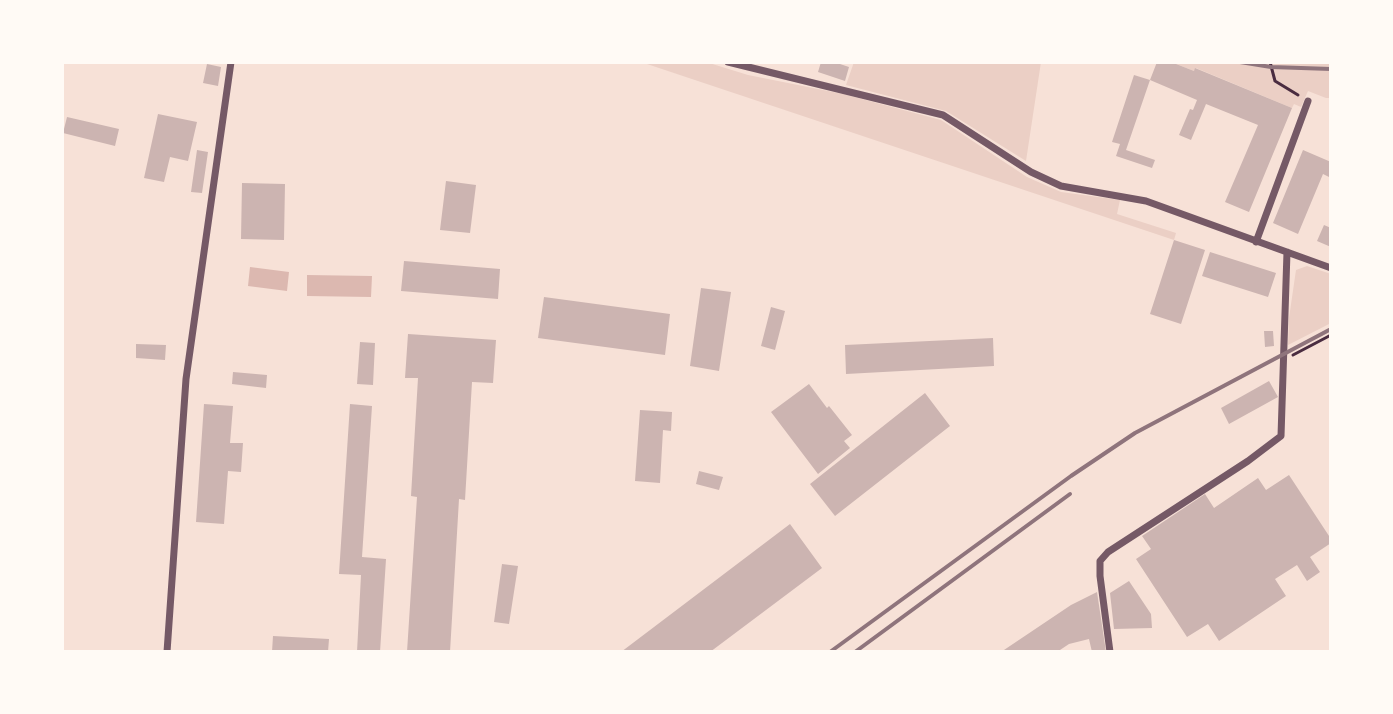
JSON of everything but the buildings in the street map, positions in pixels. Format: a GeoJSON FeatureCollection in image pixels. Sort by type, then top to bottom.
{"type":"FeatureCollection","features":[{"type":"Feature","properties":{"kind":"street"},"geometry":{"type":"LineString","coordinates":[[167,652],[186,379],[231,62]]}},
{"type":"Feature","properties":{"kind":"street"},"geometry":{"type":"LineString","coordinates":[[728,62],[943,115],[1031,172],[1061,186],[1146,201],[1331,268]]}},
{"type":"Feature","properties":{"kind":"street"},"geometry":{"type":"LineString","coordinates":[[1256,242],[1308,101]]}},
{"type":"Feature","properties":{"kind":"street"},"geometry":{"type":"LineString","coordinates":[[1110,652],[1100,561],[1108,552],[1281,436],[1287,252]]}},
{"type":"Feature","properties":{"kind":"path"},"geometry":{"type":"LineString","coordinates":[[1270,62],[1275,81],[1308,101]]}},
{"type":"Feature","properties":{"kind":"path"},"geometry":{"type":"LineString","coordinates":[[1282,360],[1331,335]]}},
{"type":"Feature","properties":{"kind":"shaded area"},"geometry":{"type":"Polygon","coordinates":[[[641,62],[706,62],[748,75],[843,94],[941,120],[1027,177],[1061,192],[1120,200],[1117,214],[1176,233],[1174,240],[641,62]]]}},
{"type":"Feature","properties":{"kind":"shaded area"},"geometry":{"type":"Polygon","coordinates":[[[854,62],[1041,62],[1026,161],[946,111],[846,85],[854,62]]]}},
{"type":"Feature","properties":{"kind":"shaded area"},"geometry":{"type":"Polygon","coordinates":[[[1171,62],[1331,62],[1331,98],[1308,91],[1301,107],[1294,104],[1292,108],[1196,68],[1194,71],[1171,62]]]}},
{"type":"Feature","properties":{"kind":"shaded area"},"geometry":{"type":"Polygon","coordinates":[[[1307,266],[1331,274],[1331,323],[1288,345],[1296,270],[1307,266]]]}},
{"type":"Feature","properties":{"kind":"shaded area"},"geometry":{"type":"Polygon","coordinates":[[[250,267],[289,272],[287,291],[248,286],[250,267]]]}},
{"type":"Feature","properties":{"kind":"shaded area"},"geometry":{"type":"Polygon","coordinates":[[[307,275],[372,276],[371,297],[307,296],[307,275]]]}},
{"type":"Feature","properties":{"kind":"railway"},"geometry":{"type":"LineString","coordinates":[[1240,62],[1271,67],[1331,69]]}},
{"type":"Feature","properties":{"kind":"railway"},"geometry":{"type":"LineString","coordinates":[[830,652],[1135,433],[1331,329]]}},
{"type":"Feature","properties":{"kind":"railway"},"geometry":{"type":"LineString","coordinates":[[855,652],[1070,494]]}}]}
